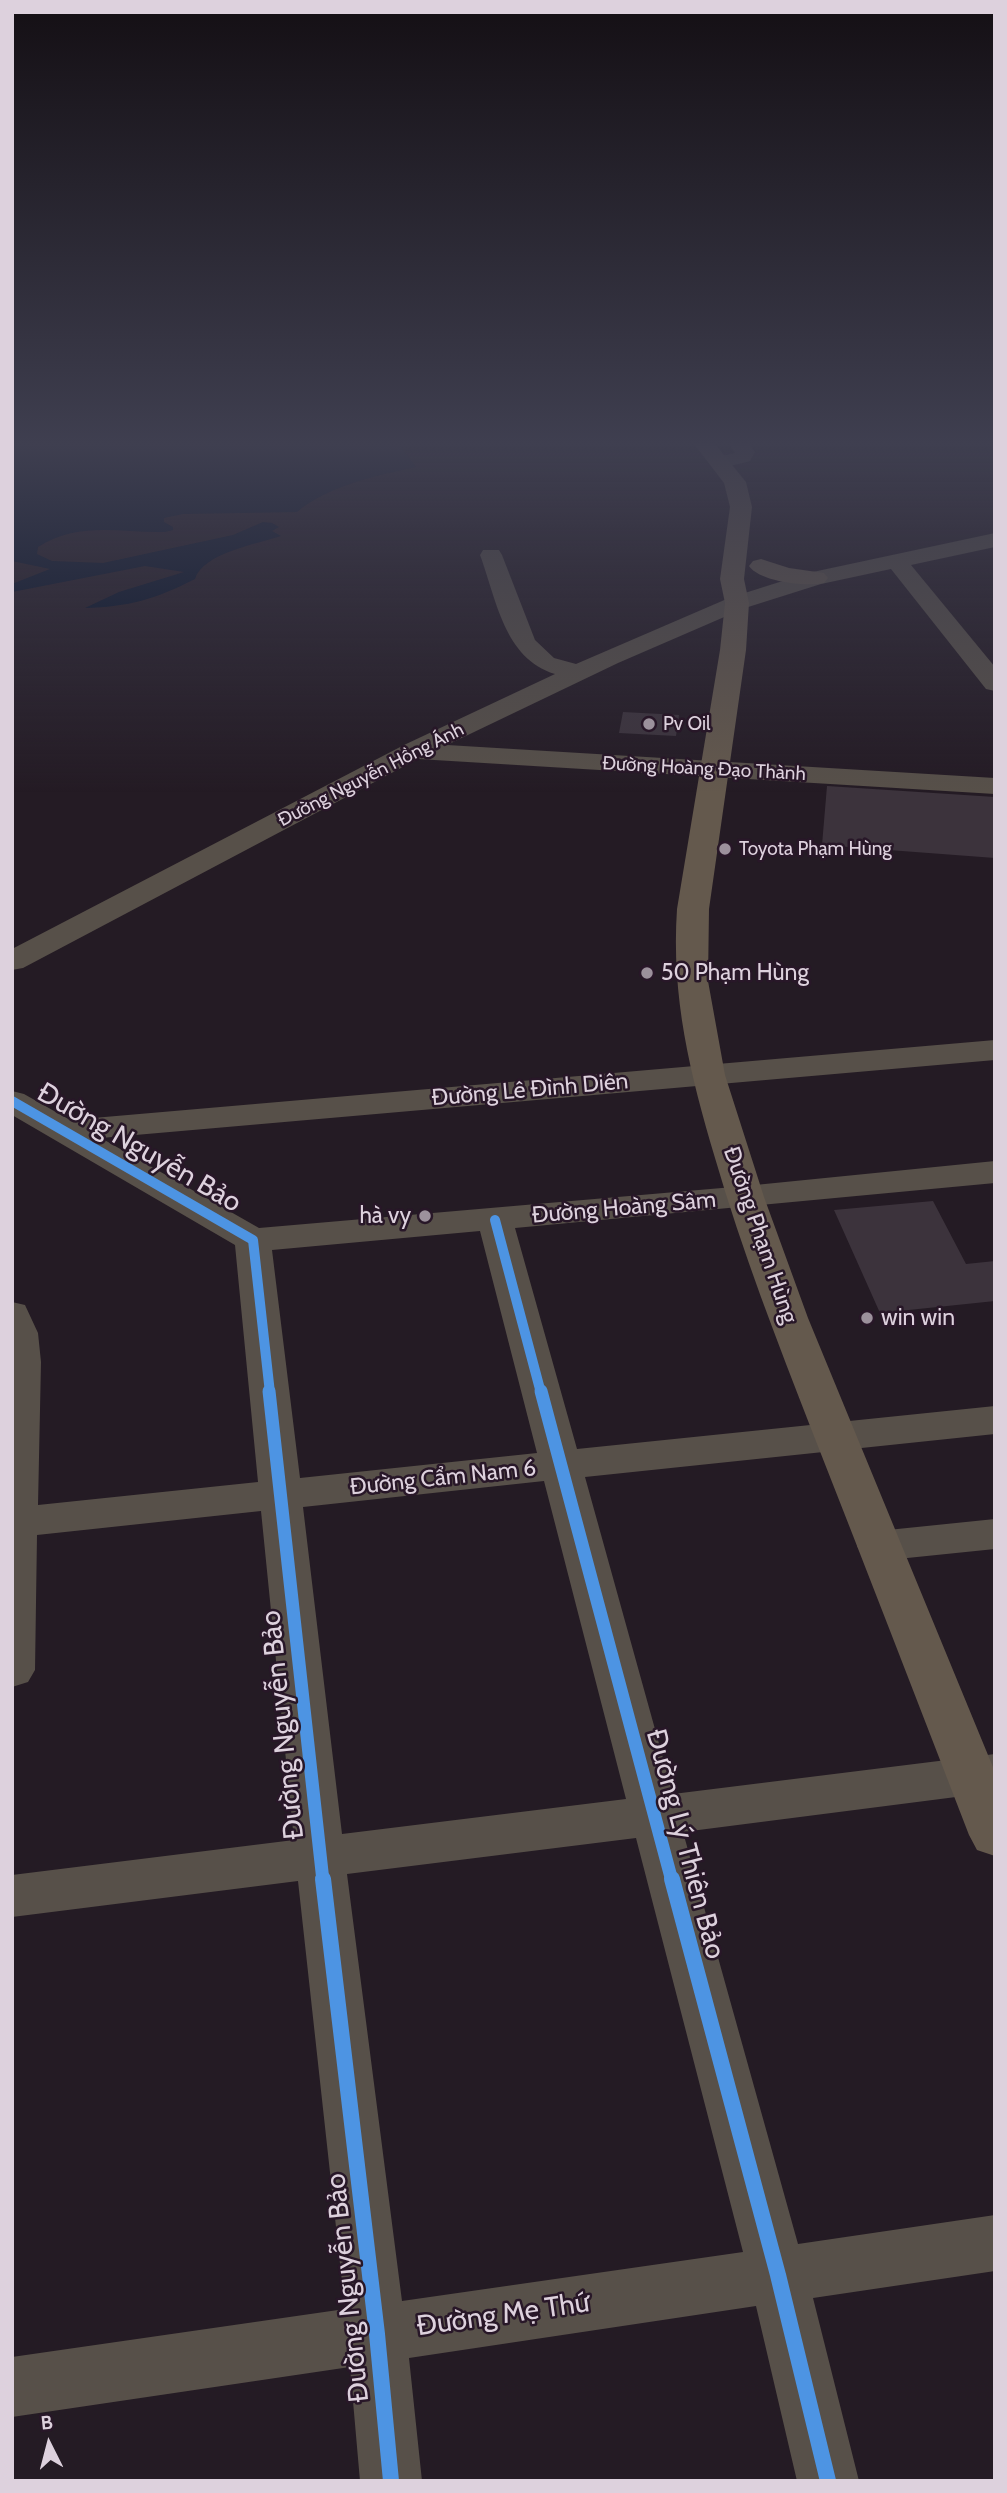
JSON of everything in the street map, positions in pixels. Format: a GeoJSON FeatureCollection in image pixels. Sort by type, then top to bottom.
{"type":"FeatureCollection","features":[{"type":"Feature","properties":{"kind":"main road","name":"Đường Phạm Hùng"},"geometry":{"type":"LineString","coordinates":[[735,560],[732,579],[737,603],[691,943],[692,981],[708,1075],[788,1318],[878,1546],[982,1775],[995,1835]]}},
{"type":"Feature","properties":{"kind":"main road","name":"Đường Phạm Hùng"},"geometry":{"type":"LineString","coordinates":[[737,603],[760,580],[761,560]]}},
{"type":"Feature","properties":{"kind":"main road"},"geometry":{"type":"LineString","coordinates":[[761,566],[785,575],[816,578]]}},
{"type":"Feature","properties":{"kind":"street"},"geometry":{"type":"LineString","coordinates":[[493,560],[524,643],[545,663],[578,674]]}},
{"type":"Feature","properties":{"kind":"street","name":"Đường Nguyễn Hồng Ánh"},"geometry":{"type":"LineString","coordinates":[[12,961],[413,751],[578,674],[737,603],[816,578],[899,560]]}},
{"type":"Feature","properties":{"kind":"street"},"geometry":{"type":"LineString","coordinates":[[896,561],[995,684]]}},
{"type":"Feature","properties":{"kind":"street","name":"Đường Hoàng Đạo Thành"},"geometry":{"type":"LineString","coordinates":[[413,751],[995,786]]}},
{"type":"Feature","properties":{"kind":"street","name":"Đường Lê Đình Diên"},"geometry":{"type":"LineString","coordinates":[[65,1131],[995,1050]]}},
{"type":"Feature","properties":{"kind":"street","name":"Đường Nguyễn Bảo"},"geometry":{"type":"LineString","coordinates":[[12,1101],[253,1240],[320,1857],[377,2334],[391,2481]]}},
{"type":"Feature","properties":{"kind":"street","name":"Đường Hoàng Sâm"},"geometry":{"type":"LineString","coordinates":[[253,1240],[746,1197],[995,1172]]}},
{"type":"Feature","properties":{"kind":"street","name":"Đường Lý Thiên Bảo"},"geometry":{"type":"LineString","coordinates":[[495,1220],[778,2275],[828,2481]]}},
{"type":"Feature","properties":{"kind":"street"},"geometry":{"type":"LineString","coordinates":[[12,1314],[19,1333],[12,1670]]}},
{"type":"Feature","properties":{"kind":"street","name":"Đường Cẩm Nam 6"},"geometry":{"type":"LineString","coordinates":[[15,1496],[281,1495],[995,1420]]}},
{"type":"Feature","properties":{"kind":"street"},"geometry":{"type":"LineString","coordinates":[[878,1546],[995,1534]]}},
{"type":"Feature","properties":{"kind":"street"},"geometry":{"type":"LineString","coordinates":[[12,1896],[982,1775]]}},
{"type":"Feature","properties":{"kind":"street","name":"Đường Mẹ Thứ"},"geometry":{"type":"LineString","coordinates":[[12,2387],[995,2243]]}},
{"type":"Feature","properties":{"kind":"water"},"geometry":{"type":"Polygon","coordinates":[[[115,560],[211,560],[195,579],[167,592],[128,604],[85,608],[119,592],[184,572],[145,566],[12,592],[12,584],[50,569],[12,561],[103,563],[115,560]]]}},
{"type":"Feature","properties":{"kind":"building","name":"Pv Oil"},"geometry":{"type":"Polygon","coordinates":[[[623,712],[679,715],[676,736],[619,733],[623,712]]]}},
{"type":"Feature","properties":{"kind":"building"},"geometry":{"type":"Polygon","coordinates":[[[827,786],[995,797],[995,858],[822,845],[827,786]]]}},
{"type":"Feature","properties":{"kind":"building"},"geometry":{"type":"Polygon","coordinates":[[[933,1201],[966,1264],[995,1261],[995,1301],[880,1313],[834,1210],[933,1201]]]}},
{"type":"Feature","properties":{"kind":"cycle path"},"geometry":{"type":"LineString","coordinates":[[12,1101],[253,1240],[320,1857],[377,2334],[391,2481]]}},
{"type":"Feature","properties":{"kind":"cycle path"},"geometry":{"type":"LineString","coordinates":[[495,1220],[778,2275],[828,2481]]}},
{"type":"Feature","properties":{"kind":"place","name":"Pv Oil"},"geometry":{"type":"Point","coordinates":[649,724]}},
{"type":"Feature","properties":{"kind":"place","name":"Toyota Phạm Hùng"},"geometry":{"type":"Point","coordinates":[725,849]}},
{"type":"Feature","properties":{"kind":"place","name":"50 Phạm Hùng"},"geometry":{"type":"Point","coordinates":[647,973]}},
{"type":"Feature","properties":{"kind":"place","name":"hà vy"},"geometry":{"type":"Point","coordinates":[425,1216]}},
{"type":"Feature","properties":{"kind":"place","name":"win win"},"geometry":{"type":"Point","coordinates":[867,1318]}}]}
